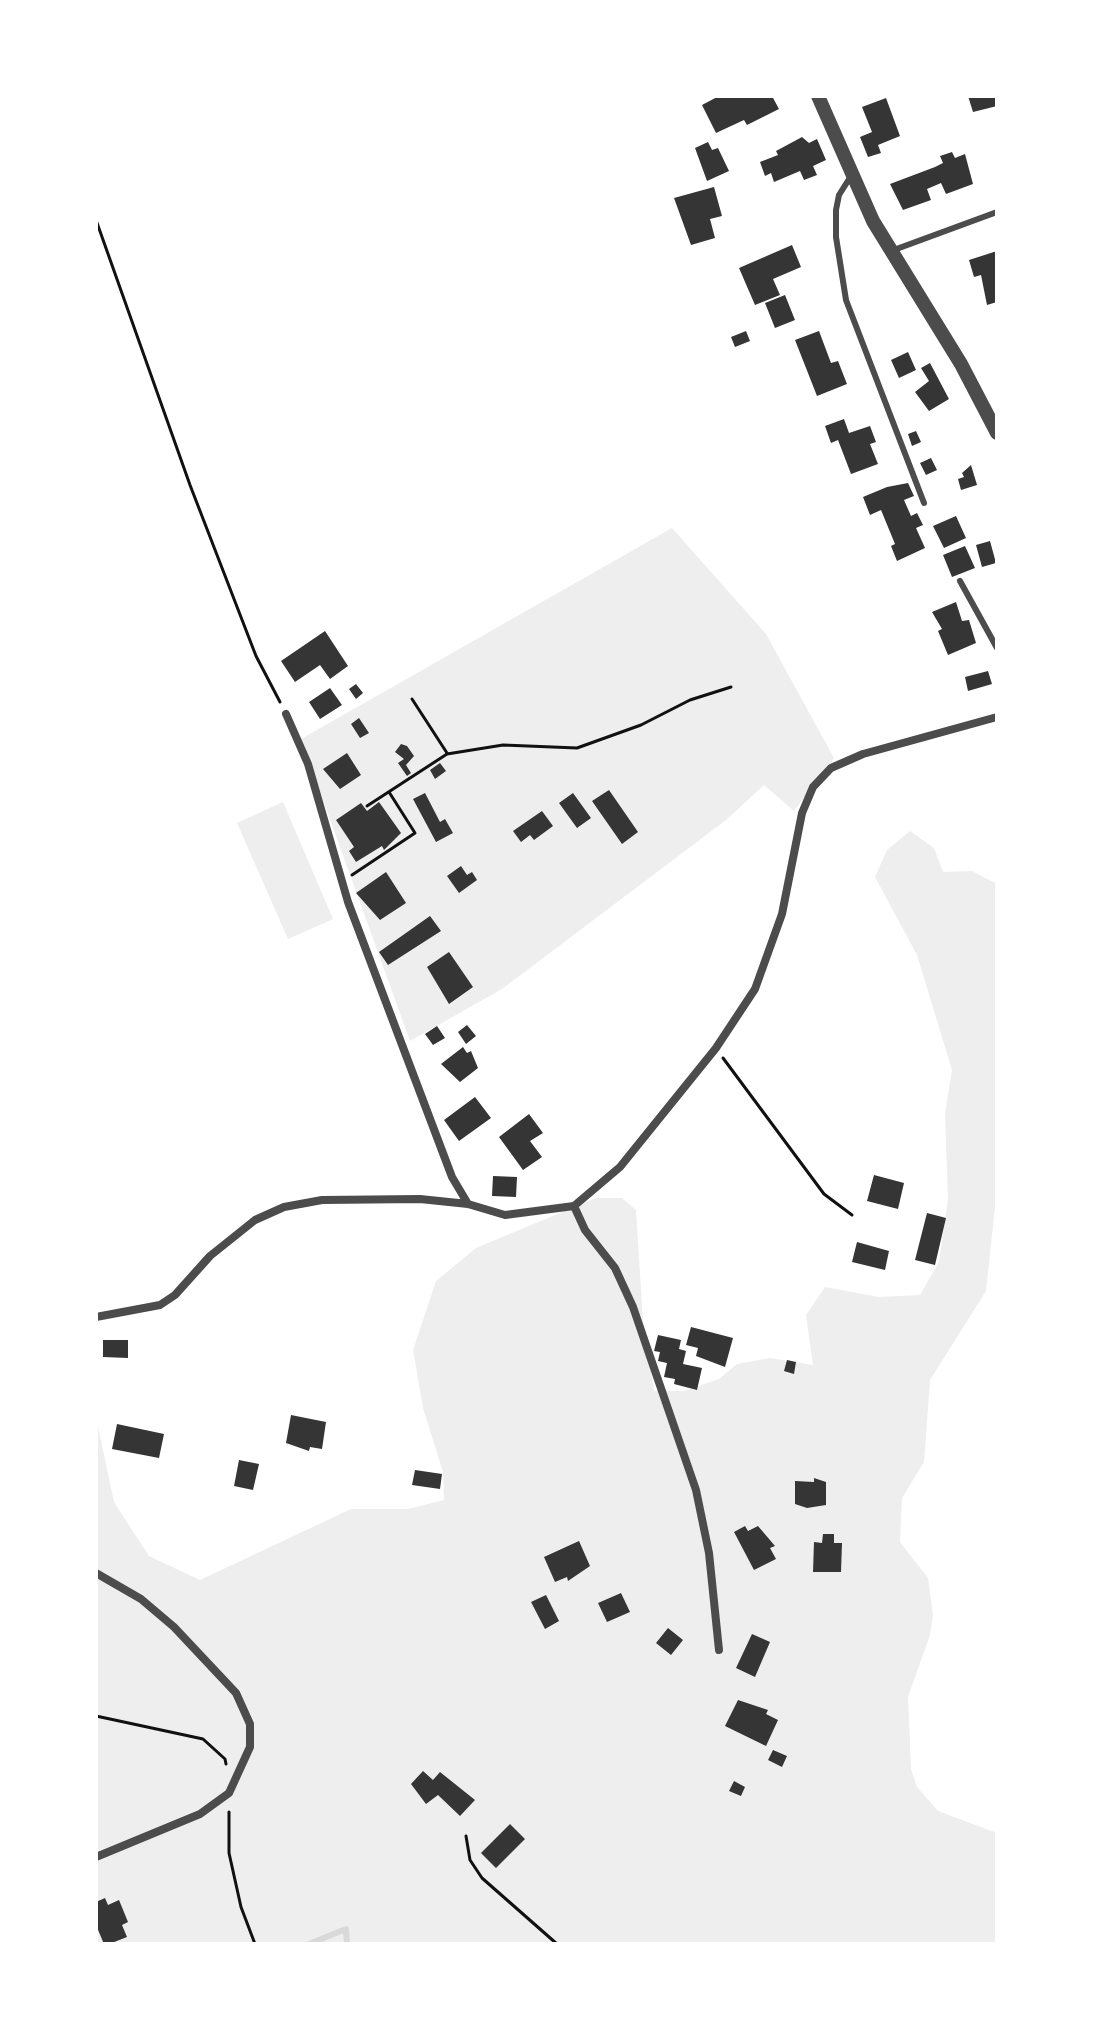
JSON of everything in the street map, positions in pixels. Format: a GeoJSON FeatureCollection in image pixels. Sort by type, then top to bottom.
{"type":"FeatureCollection","features":[{"type":"Feature","properties":{"kind":"street"},"geometry":{"type":"LineString","coordinates":[[818,96],[851,176],[891,251],[961,364],[997,433]]}},
{"type":"Feature","properties":{"kind":"street"},"geometry":{"type":"LineString","coordinates":[[286,714],[308,764],[342,881],[452,1177],[468,1204]]}},
{"type":"Feature","properties":{"kind":"street"},"geometry":{"type":"LineString","coordinates":[[96,1317],[160,1305],[175,1295],[210,1256],[255,1220],[284,1207],[322,1200],[420,1199],[468,1204],[505,1215],[574,1206],[620,1167],[716,1048],[755,989],[782,914],[802,813],[813,787],[831,768],[863,754],[997,717]]}},
{"type":"Feature","properties":{"kind":"street"},"geometry":{"type":"LineString","coordinates":[[574,1206],[585,1230],[615,1268],[633,1307],[696,1490],[709,1553],[719,1650]]}},
{"type":"Feature","properties":{"kind":"street"},"geometry":{"type":"LineString","coordinates":[[96,1573],[141,1599],[174,1627],[236,1693],[250,1724],[250,1747],[229,1793],[200,1814],[96,1857]]}},
{"type":"Feature","properties":{"kind":"lane"},"geometry":{"type":"LineString","coordinates":[[851,176],[839,195],[836,210],[838,259],[846,300],[924,503]]}},
{"type":"Feature","properties":{"kind":"lane"},"geometry":{"type":"LineString","coordinates":[[891,251],[997,212]]}},
{"type":"Feature","properties":{"kind":"lane"},"geometry":{"type":"LineString","coordinates":[[960,581],[997,648]]}},
{"type":"Feature","properties":{"kind":"path"},"geometry":{"type":"LineString","coordinates":[[96,220],[251,641],[286,714]]}},
{"type":"Feature","properties":{"kind":"path"},"geometry":{"type":"LineString","coordinates":[[367,806],[447,754],[503,745],[577,748],[641,725],[690,700],[731,687]]}},
{"type":"Feature","properties":{"kind":"path"},"geometry":{"type":"LineString","coordinates":[[412,699],[447,754]]}},
{"type":"Feature","properties":{"kind":"path"},"geometry":{"type":"LineString","coordinates":[[342,881],[415,833],[389,792]]}},
{"type":"Feature","properties":{"kind":"path"},"geometry":{"type":"LineString","coordinates":[[716,1048],[824,1194],[852,1215]]}},
{"type":"Feature","properties":{"kind":"path"},"geometry":{"type":"LineString","coordinates":[[96,1716],[203,1739],[225,1759],[229,1793],[229,1853],[241,1907],[255,1944]]}},
{"type":"Feature","properties":{"kind":"path"},"geometry":{"type":"LineString","coordinates":[[466,1836],[470,1860],[482,1878],[557,1944]]}},
{"type":"Feature","properties":{"kind":"shaded area"},"geometry":{"type":"Polygon","coordinates":[[[672,528],[766,634],[834,758],[794,811],[764,785],[726,820],[502,989],[410,1041],[301,739],[672,528]]]}},
{"type":"Feature","properties":{"kind":"shaded area"},"geometry":{"type":"Polygon","coordinates":[[[283,802],[333,919],[288,939],[237,823],[283,802]]]}},
{"type":"Feature","properties":{"kind":"shaded area"},"geometry":{"type":"Polygon","coordinates":[[[910,831],[934,848],[943,872],[972,871],[997,884],[997,1189],[986,1291],[930,1380],[924,1462],[902,1498],[900,1542],[928,1578],[933,1615],[930,1635],[908,1697],[911,1769],[917,1787],[938,1811],[997,1833],[997,1944],[96,1944],[96,1417],[114,1502],[149,1556],[200,1580],[351,1509],[408,1509],[444,1500],[443,1472],[423,1408],[413,1350],[436,1281],[476,1248],[596,1198],[622,1198],[636,1210],[643,1321],[654,1391],[684,1391],[719,1379],[737,1364],[770,1358],[813,1365],[806,1315],[825,1287],[879,1297],[920,1295],[939,1262],[948,1199],[945,1114],[952,1070],[917,955],[875,877],[887,850],[910,831]]]}},
{"type":"Feature","properties":{"kind":"building"},"geometry":{"type":"Polygon","coordinates":[[[719,96],[772,96],[779,109],[747,125],[744,120],[716,133],[702,105],[719,96]]]}},
{"type":"Feature","properties":{"kind":"building"},"geometry":{"type":"Polygon","coordinates":[[[968,96],[997,96],[997,106],[973,112],[968,96]]]}},
{"type":"Feature","properties":{"kind":"building"},"geometry":{"type":"Polygon","coordinates":[[[886,98],[900,136],[878,145],[881,153],[868,157],[860,137],[872,132],[862,107],[886,98]]]}},
{"type":"Feature","properties":{"kind":"building"},"geometry":{"type":"Polygon","coordinates":[[[802,137],[809,143],[817,139],[826,160],[813,166],[817,175],[804,180],[800,171],[774,182],[771,173],[765,176],[760,162],[778,155],[776,151],[802,137]]]}},
{"type":"Feature","properties":{"kind":"building"},"geometry":{"type":"Polygon","coordinates":[[[708,142],[712,150],[718,148],[729,171],[707,181],[695,148],[708,142]]]}},
{"type":"Feature","properties":{"kind":"building"},"geometry":{"type":"Polygon","coordinates":[[[952,152],[955,158],[965,154],[973,184],[946,194],[941,183],[927,189],[931,200],[903,210],[890,184],[943,163],[940,156],[952,152]]]}},
{"type":"Feature","properties":{"kind":"building"},"geometry":{"type":"Polygon","coordinates":[[[714,187],[722,216],[710,219],[715,238],[691,245],[674,198],[714,187]]]}},
{"type":"Feature","properties":{"kind":"building"},"geometry":{"type":"Polygon","coordinates":[[[792,245],[801,267],[773,279],[780,295],[755,305],[739,268],[792,245]]]}},
{"type":"Feature","properties":{"kind":"building"},"geometry":{"type":"Polygon","coordinates":[[[997,251],[997,302],[987,305],[981,275],[974,277],[969,260],[997,251]]]}},
{"type":"Feature","properties":{"kind":"building"},"geometry":{"type":"Polygon","coordinates":[[[785,295],[795,320],[775,328],[765,303],[785,295]]]}},
{"type":"Feature","properties":{"kind":"building"},"geometry":{"type":"Polygon","coordinates":[[[746,331],[750,341],[735,347],[731,337],[746,331]]]}},
{"type":"Feature","properties":{"kind":"building"},"geometry":{"type":"Polygon","coordinates":[[[819,331],[831,363],[838,361],[847,384],[817,396],[795,340],[819,331]]]}},
{"type":"Feature","properties":{"kind":"building"},"geometry":{"type":"Polygon","coordinates":[[[908,352],[916,370],[899,378],[891,360],[908,352]]]}},
{"type":"Feature","properties":{"kind":"building"},"geometry":{"type":"Polygon","coordinates":[[[930,363],[949,399],[929,411],[915,392],[929,381],[921,368],[930,363]]]}},
{"type":"Feature","properties":{"kind":"building"},"geometry":{"type":"Polygon","coordinates":[[[844,419],[849,433],[870,426],[876,442],[870,444],[878,464],[851,474],[838,440],[831,443],[825,426],[844,419]]]}},
{"type":"Feature","properties":{"kind":"building"},"geometry":{"type":"Polygon","coordinates":[[[916,431],[921,442],[912,446],[908,434],[916,431]]]}},
{"type":"Feature","properties":{"kind":"building"},"geometry":{"type":"Polygon","coordinates":[[[931,458],[937,470],[926,475],[920,463],[931,458]]]}},
{"type":"Feature","properties":{"kind":"building"},"geometry":{"type":"Polygon","coordinates":[[[971,465],[977,485],[961,490],[958,479],[964,477],[962,473],[971,465]]]}},
{"type":"Feature","properties":{"kind":"building"},"geometry":{"type":"Polygon","coordinates":[[[908,483],[914,496],[904,500],[911,516],[917,513],[923,525],[916,528],[925,548],[897,561],[891,546],[895,544],[881,510],[870,515],[863,497],[887,487],[908,483]]]}},
{"type":"Feature","properties":{"kind":"building"},"geometry":{"type":"Polygon","coordinates":[[[956,516],[966,538],[944,548],[933,526],[956,516]]]}},
{"type":"Feature","properties":{"kind":"building"},"geometry":{"type":"Polygon","coordinates":[[[990,541],[996,563],[982,567],[976,545],[990,541]]]}},
{"type":"Feature","properties":{"kind":"building"},"geometry":{"type":"Polygon","coordinates":[[[965,546],[975,568],[952,577],[943,555],[965,546]]]}},
{"type":"Feature","properties":{"kind":"building"},"geometry":{"type":"Polygon","coordinates":[[[956,602],[962,621],[969,620],[976,643],[948,655],[938,631],[942,629],[932,612],[956,602]]]}},
{"type":"Feature","properties":{"kind":"building"},"geometry":{"type":"Polygon","coordinates":[[[325,631],[348,666],[330,679],[320,665],[295,682],[281,661],[325,631]]]}},
{"type":"Feature","properties":{"kind":"building"},"geometry":{"type":"Polygon","coordinates":[[[988,671],[992,684],[968,691],[965,677],[988,671]]]}},
{"type":"Feature","properties":{"kind":"building"},"geometry":{"type":"Polygon","coordinates":[[[356,684],[363,693],[356,699],[349,689],[356,684]]]}},
{"type":"Feature","properties":{"kind":"building"},"geometry":{"type":"Polygon","coordinates":[[[330,688],[342,705],[320,719],[309,702],[330,688]]]}},
{"type":"Feature","properties":{"kind":"building"},"geometry":{"type":"Polygon","coordinates":[[[359,718],[369,733],[360,738],[351,724],[359,718]]]}},
{"type":"Feature","properties":{"kind":"building"},"geometry":{"type":"Polygon","coordinates":[[[401,744],[407,746],[414,756],[406,765],[411,773],[407,776],[398,763],[404,759],[395,752],[401,744]]]}},
{"type":"Feature","properties":{"kind":"building"},"geometry":{"type":"Polygon","coordinates":[[[347,753],[361,775],[340,789],[323,769],[347,753]]]}},
{"type":"Feature","properties":{"kind":"building"},"geometry":{"type":"Polygon","coordinates":[[[440,763],[446,771],[435,779],[430,770],[440,763]]]}},
{"type":"Feature","properties":{"kind":"building"},"geometry":{"type":"Polygon","coordinates":[[[609,790],[638,832],[622,844],[592,801],[609,790]]]}},
{"type":"Feature","properties":{"kind":"building"},"geometry":{"type":"Polygon","coordinates":[[[425,793],[440,822],[445,819],[453,833],[436,842],[413,799],[425,793]]]}},
{"type":"Feature","properties":{"kind":"building"},"geometry":{"type":"Polygon","coordinates":[[[573,793],[591,818],[577,828],[559,803],[573,793]]]}},
{"type":"Feature","properties":{"kind":"building"},"geometry":{"type":"Polygon","coordinates":[[[379,802],[401,833],[384,850],[382,846],[356,862],[349,851],[354,847],[336,820],[361,803],[367,811],[379,802]]]}},
{"type":"Feature","properties":{"kind":"building"},"geometry":{"type":"Polygon","coordinates":[[[542,811],[553,826],[534,840],[530,835],[521,842],[513,831],[542,811]]]}},
{"type":"Feature","properties":{"kind":"building"},"geometry":{"type":"Polygon","coordinates":[[[461,866],[467,875],[472,872],[477,880],[459,893],[447,876],[461,866]]]}},
{"type":"Feature","properties":{"kind":"building"},"geometry":{"type":"Polygon","coordinates":[[[386,872],[406,903],[380,920],[356,893],[386,872]]]}},
{"type":"Feature","properties":{"kind":"building"},"geometry":{"type":"Polygon","coordinates":[[[430,916],[441,931],[388,965],[379,952],[430,916]]]}},
{"type":"Feature","properties":{"kind":"building"},"geometry":{"type":"Polygon","coordinates":[[[449,952],[473,987],[449,1004],[427,967],[449,952]]]}},
{"type":"Feature","properties":{"kind":"building"},"geometry":{"type":"Polygon","coordinates":[[[467,1025],[476,1036],[466,1044],[458,1032],[467,1025]]]}},
{"type":"Feature","properties":{"kind":"building"},"geometry":{"type":"Polygon","coordinates":[[[437,1026],[445,1038],[433,1045],[425,1034],[437,1026]]]}},
{"type":"Feature","properties":{"kind":"building"},"geometry":{"type":"Polygon","coordinates":[[[463,1047],[467,1053],[471,1051],[478,1068],[460,1082],[441,1064],[463,1047]]]}},
{"type":"Feature","properties":{"kind":"building"},"geometry":{"type":"Polygon","coordinates":[[[475,1097],[491,1118],[459,1141],[444,1120],[475,1097]]]}},
{"type":"Feature","properties":{"kind":"building"},"geometry":{"type":"Polygon","coordinates":[[[529,1114],[543,1133],[530,1141],[542,1157],[523,1170],[499,1137],[529,1114]]]}},
{"type":"Feature","properties":{"kind":"building"},"geometry":{"type":"Polygon","coordinates":[[[874,1175],[904,1183],[898,1209],[867,1201],[874,1175]]]}},
{"type":"Feature","properties":{"kind":"building"},"geometry":{"type":"Polygon","coordinates":[[[493,1176],[517,1177],[516,1197],[492,1196],[493,1176]]]}},
{"type":"Feature","properties":{"kind":"building"},"geometry":{"type":"Polygon","coordinates":[[[927,1213],[946,1218],[935,1265],[915,1260],[927,1213]]]}},
{"type":"Feature","properties":{"kind":"building"},"geometry":{"type":"Polygon","coordinates":[[[857,1242],[889,1251],[885,1270],[852,1262],[857,1242]]]}},
{"type":"Feature","properties":{"kind":"building"},"geometry":{"type":"Polygon","coordinates":[[[691,1327],[733,1338],[725,1367],[696,1356],[698,1348],[686,1345],[691,1327]]]}},
{"type":"Feature","properties":{"kind":"building"},"geometry":{"type":"Polygon","coordinates":[[[658,1335],[681,1340],[679,1349],[686,1351],[683,1364],[702,1368],[697,1390],[674,1384],[675,1379],[664,1377],[667,1363],[658,1361],[660,1352],[654,1351],[658,1335]]]}},
{"type":"Feature","properties":{"kind":"building"},"geometry":{"type":"Polygon","coordinates":[[[103,1340],[128,1340],[128,1358],[103,1357],[103,1340]]]}},
{"type":"Feature","properties":{"kind":"building"},"geometry":{"type":"Polygon","coordinates":[[[787,1360],[796,1362],[794,1374],[784,1371],[787,1360]]]}},
{"type":"Feature","properties":{"kind":"building"},"geometry":{"type":"Polygon","coordinates":[[[291,1415],[326,1422],[322,1449],[310,1447],[309,1451],[286,1443],[291,1415]]]}},
{"type":"Feature","properties":{"kind":"building"},"geometry":{"type":"Polygon","coordinates":[[[117,1424],[164,1434],[159,1458],[112,1449],[117,1424]]]}},
{"type":"Feature","properties":{"kind":"building"},"geometry":{"type":"Polygon","coordinates":[[[239,1460],[259,1464],[253,1490],[234,1486],[239,1460]]]}},
{"type":"Feature","properties":{"kind":"building"},"geometry":{"type":"Polygon","coordinates":[[[415,1470],[442,1474],[440,1489],[412,1485],[415,1470]]]}},
{"type":"Feature","properties":{"kind":"building"},"geometry":{"type":"Polygon","coordinates":[[[814,1478],[826,1482],[826,1505],[807,1508],[795,1504],[795,1481],[814,1482],[814,1478]]]}},
{"type":"Feature","properties":{"kind":"building"},"geometry":{"type":"Polygon","coordinates":[[[745,1526],[748,1531],[758,1526],[775,1546],[770,1548],[776,1559],[754,1570],[734,1532],[745,1526]]]}},
{"type":"Feature","properties":{"kind":"building"},"geometry":{"type":"Polygon","coordinates":[[[823,1534],[834,1534],[834,1543],[842,1543],[841,1572],[813,1572],[814,1542],[822,1543],[823,1534]]]}},
{"type":"Feature","properties":{"kind":"building"},"geometry":{"type":"Polygon","coordinates":[[[579,1541],[590,1566],[568,1581],[567,1577],[555,1582],[544,1557],[579,1541]]]}},
{"type":"Feature","properties":{"kind":"building"},"geometry":{"type":"Polygon","coordinates":[[[621,1593],[630,1612],[607,1622],[598,1603],[621,1593]]]}},
{"type":"Feature","properties":{"kind":"building"},"geometry":{"type":"Polygon","coordinates":[[[546,1595],[559,1621],[545,1629],[531,1602],[546,1595]]]}},
{"type":"Feature","properties":{"kind":"building"},"geometry":{"type":"Polygon","coordinates":[[[668,1628],[683,1640],[671,1655],[656,1643],[668,1628]]]}},
{"type":"Feature","properties":{"kind":"building"},"geometry":{"type":"Polygon","coordinates":[[[752,1634],[770,1642],[755,1677],[736,1668],[752,1634]]]}},
{"type":"Feature","properties":{"kind":"building"},"geometry":{"type":"Polygon","coordinates":[[[738,1700],[768,1710],[766,1714],[778,1720],[766,1746],[725,1726],[738,1700]]]}},
{"type":"Feature","properties":{"kind":"building"},"geometry":{"type":"Polygon","coordinates":[[[773,1750],[787,1756],[782,1767],[768,1760],[773,1750]]]}},
{"type":"Feature","properties":{"kind":"building"},"geometry":{"type":"Polygon","coordinates":[[[423,1771],[433,1780],[440,1772],[475,1800],[460,1816],[438,1795],[426,1804],[411,1784],[423,1771]]]}},
{"type":"Feature","properties":{"kind":"building"},"geometry":{"type":"Polygon","coordinates":[[[734,1781],[745,1787],[741,1796],[729,1791],[734,1781]]]}},
{"type":"Feature","properties":{"kind":"building"},"geometry":{"type":"Polygon","coordinates":[[[510,1824],[525,1839],[496,1868],[481,1853],[510,1824]]]}},
{"type":"Feature","properties":{"kind":"building"},"geometry":{"type":"Polygon","coordinates":[[[105,1898],[108,1905],[119,1900],[128,1922],[122,1925],[127,1937],[109,1944],[104,1944],[96,1925],[96,1902],[105,1898]]]}},
{"type":"Feature","properties":{"kind":"waterway"},"geometry":{"type":"LineString","coordinates":[[309,1944],[346,1929],[347,1944]]}}]}
